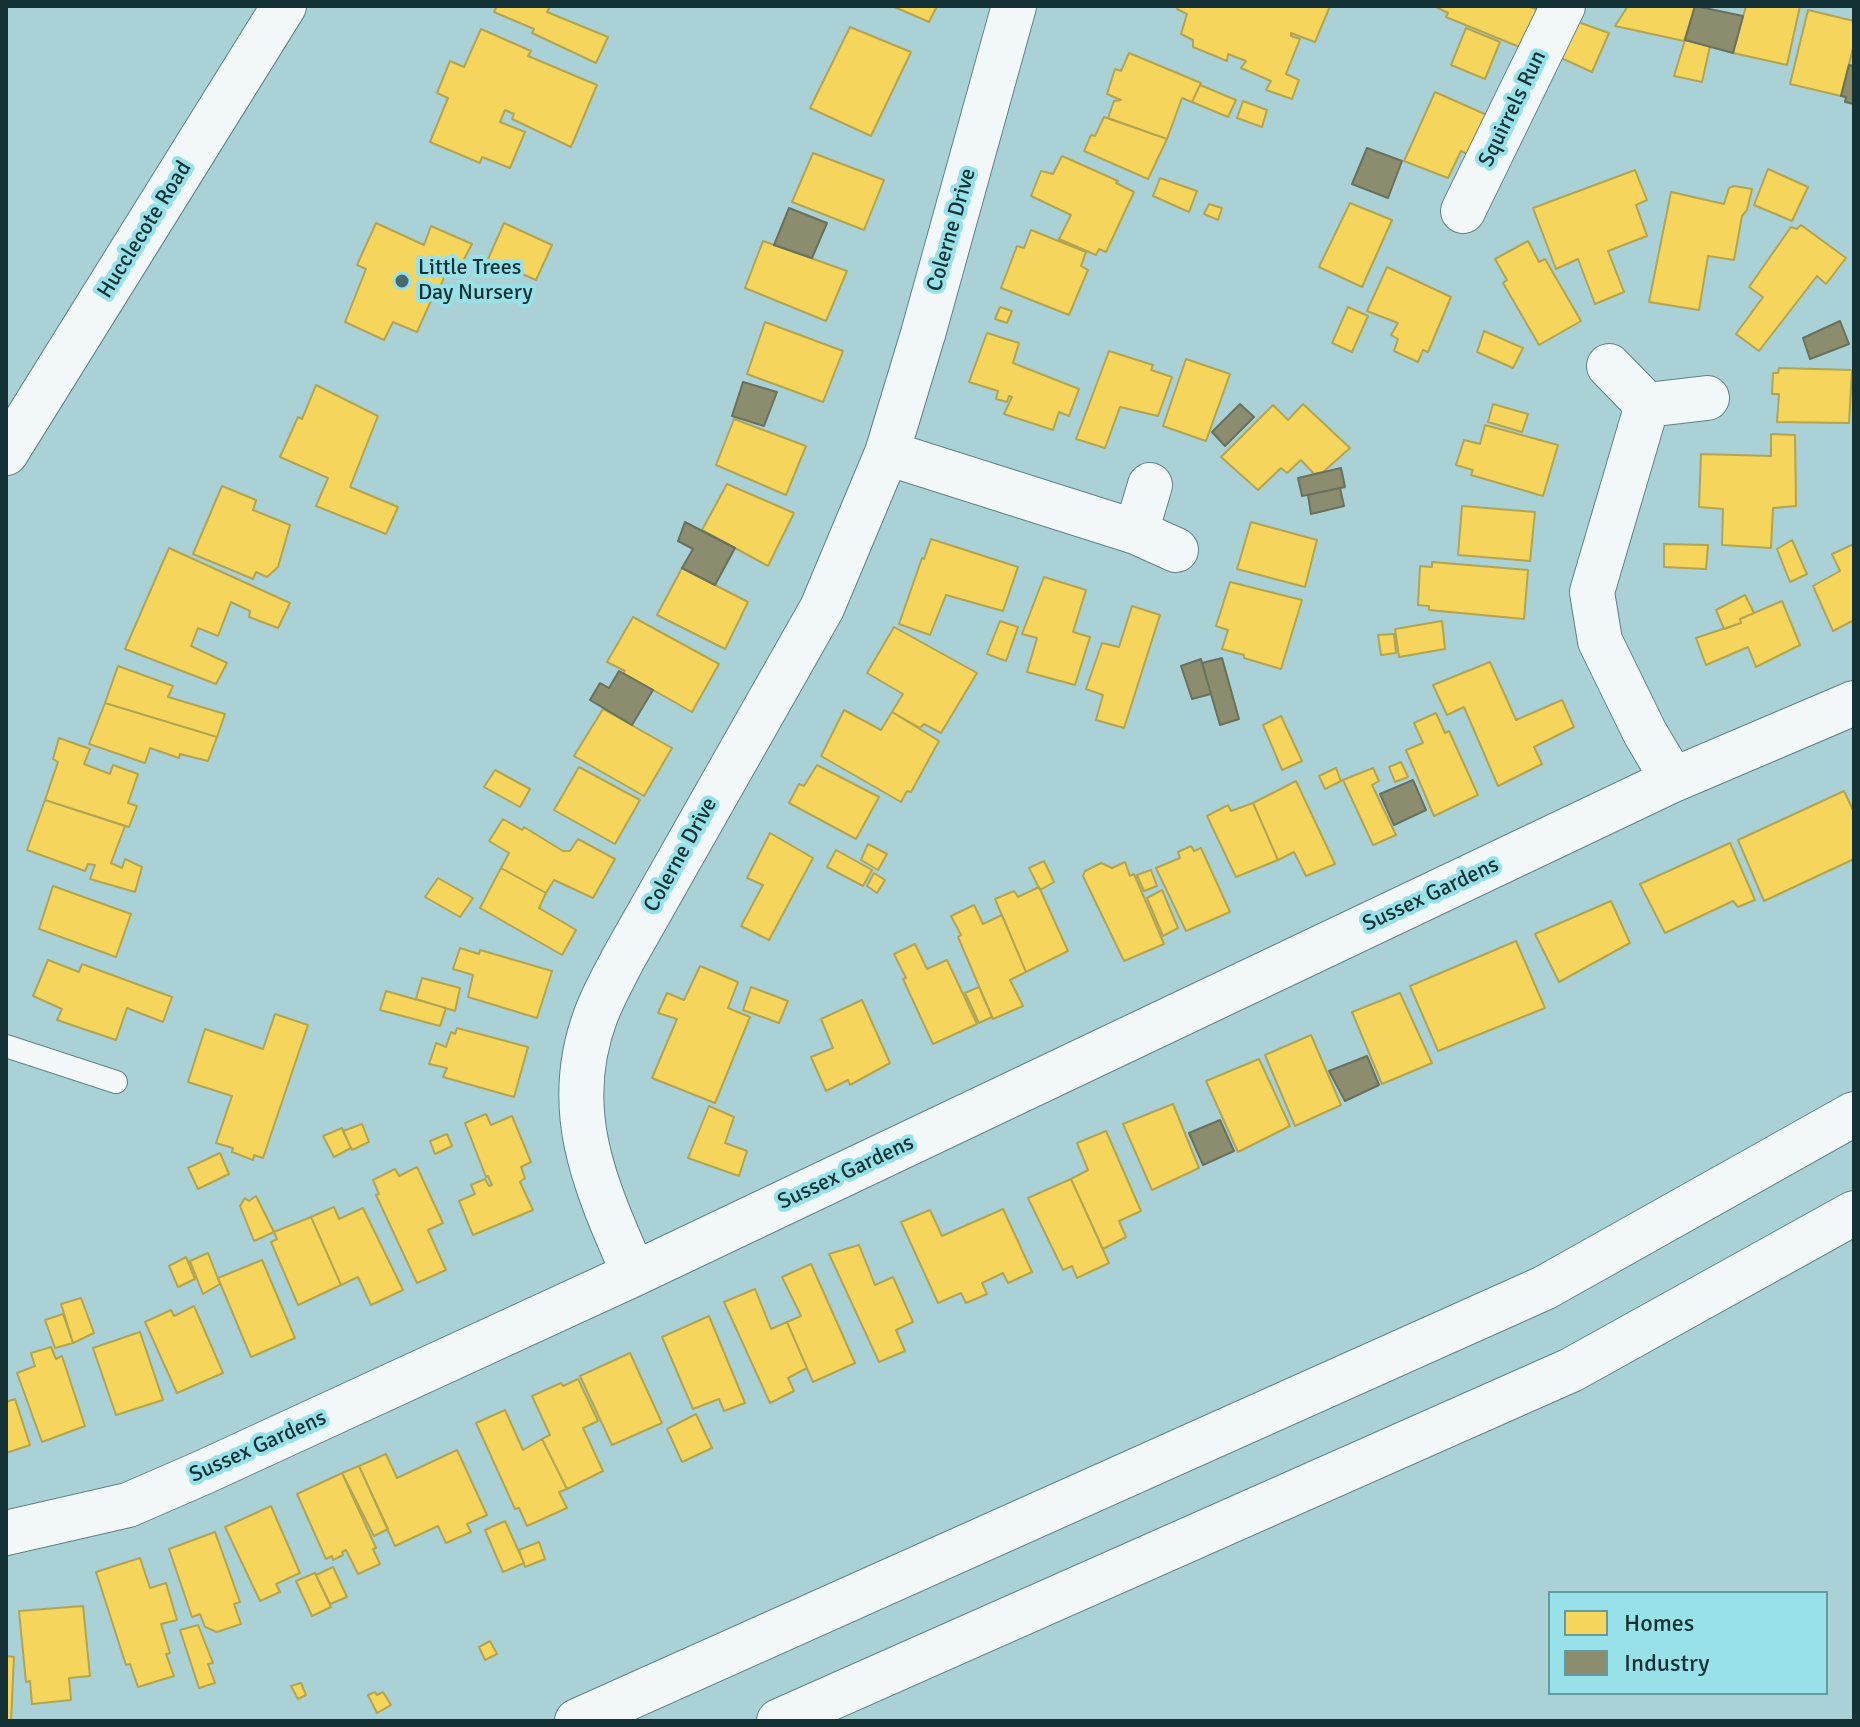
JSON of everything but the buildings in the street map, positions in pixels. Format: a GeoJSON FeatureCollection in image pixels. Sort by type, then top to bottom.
{"type":"FeatureCollection","features":[{"type":"Feature","properties":{"kind":"street","name":"Hucclecote Road"},"geometry":{"type":"LineString","coordinates":[[6,453],[284,6]]}},
{"type":"Feature","properties":{"kind":"street","name":"Colerne Drive"},"geometry":{"type":"LineString","coordinates":[[634,1274],[591,1170],[581,1120],[580,1077],[596,1015],[630,946],[822,608],[887,453],[1014,6]]}},
{"type":"Feature","properties":{"kind":"street","name":"Squirrels Run"},"geometry":{"type":"LineString","coordinates":[[1463,211],[1563,6]]}},
{"type":"Feature","properties":{"kind":"street"},"geometry":{"type":"LineString","coordinates":[[1609,366],[1647,405]]}},
{"type":"Feature","properties":{"kind":"street"},"geometry":{"type":"LineString","coordinates":[[1647,405],[1707,398]]}},
{"type":"Feature","properties":{"kind":"street"},"geometry":{"type":"LineString","coordinates":[[1647,405],[1592,592],[1600,641],[1645,733],[1673,780]]}},
{"type":"Feature","properties":{"kind":"street"},"geometry":{"type":"LineString","coordinates":[[887,453],[1136,532],[1176,550]]}},
{"type":"Feature","properties":{"kind":"street"},"geometry":{"type":"LineString","coordinates":[[1136,532],[1150,485]]}},
{"type":"Feature","properties":{"kind":"street","name":"Sussex Gardens"},"geometry":{"type":"LineString","coordinates":[[6,1533],[128,1505],[204,1472],[634,1274],[1673,780],[1854,703]]}},
{"type":"Feature","properties":{"kind":"street"},"geometry":{"type":"LineString","coordinates":[[577,1721],[1544,1288],[1854,1114]]}},
{"type":"Feature","properties":{"kind":"street"},"geometry":{"type":"LineString","coordinates":[[779,1721],[1571,1370],[1854,1213]]}},
{"type":"Feature","properties":{"kind":"lane"},"geometry":{"type":"LineString","coordinates":[[6,1046],[116,1082]]}},
{"type":"Feature","properties":{"kind":"place","name":"Little Trees Day Nursery"},"geometry":{"type":"Point","coordinates":[402,281]}}]}
